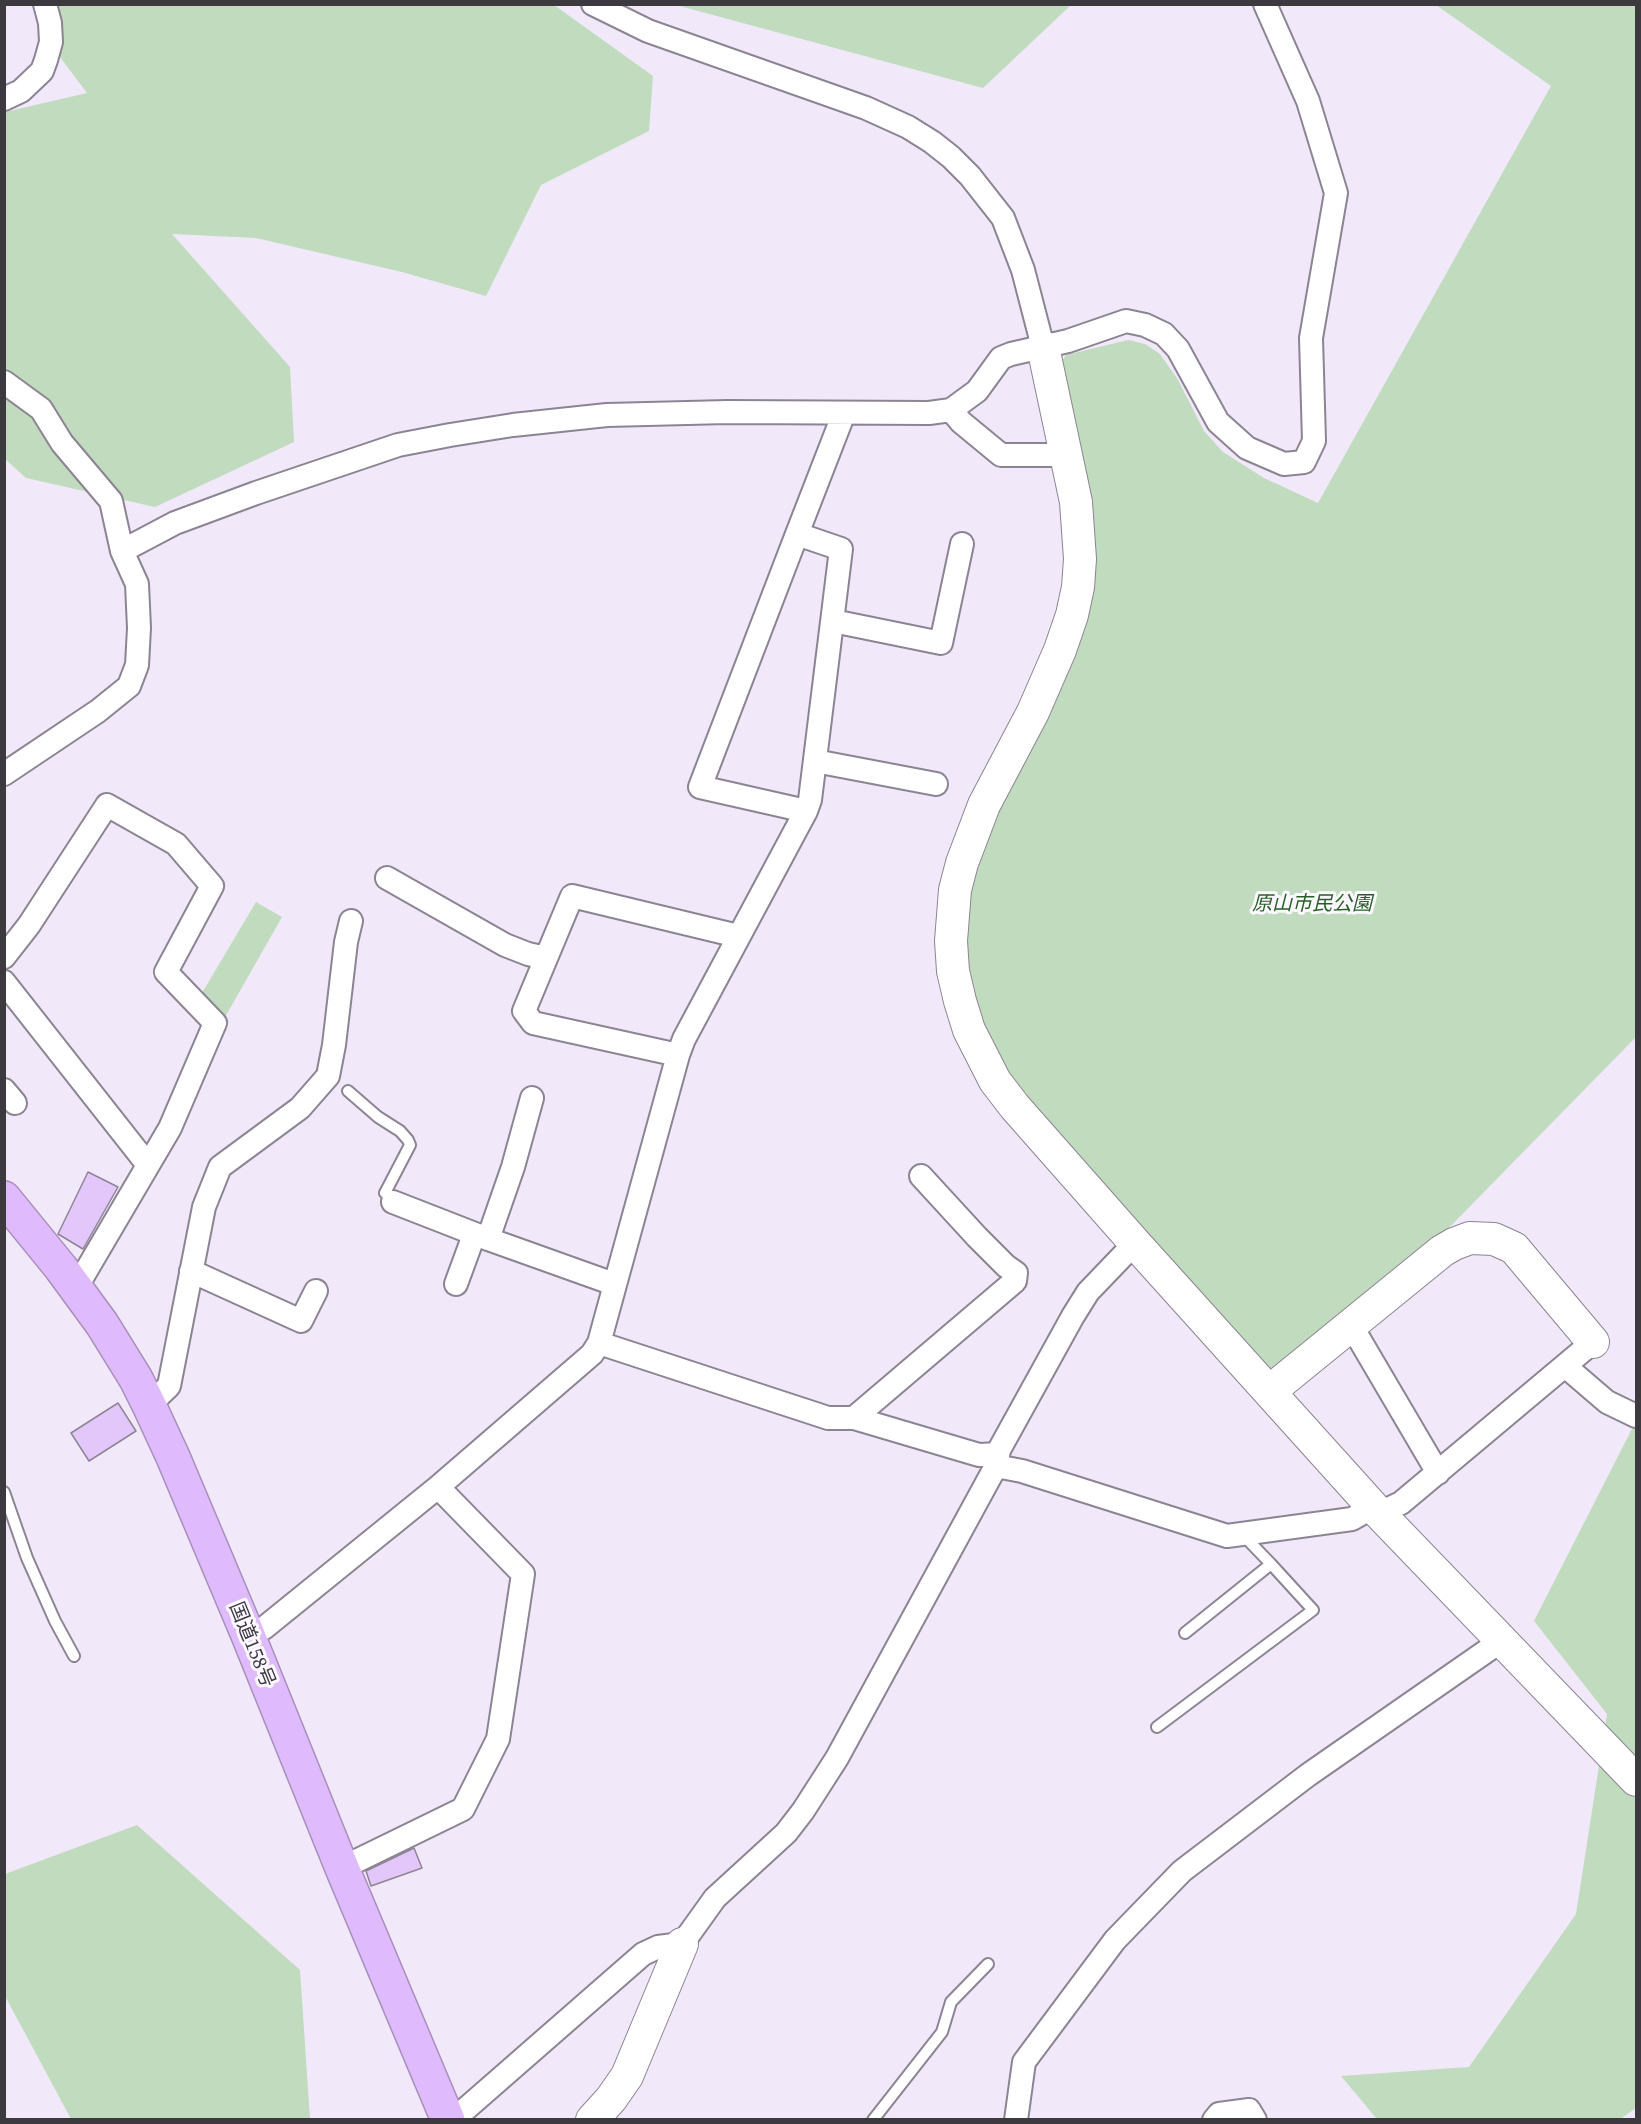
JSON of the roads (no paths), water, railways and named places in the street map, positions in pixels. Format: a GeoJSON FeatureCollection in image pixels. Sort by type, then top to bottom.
{"type":"FeatureCollection","features":[{"type":"Feature","properties":{"kind":"highway","name":"国道158号"},"geometry":{"type":"LineString","coordinates":[[4,1198],[102,1324],[136,1379],[149,1405],[248,1635],[342,1868],[448,2120]]}},
{"type":"Feature","properties":{"kind":"street"},"geometry":{"type":"LineString","coordinates":[[4,99],[21,91],[42,70],[51,42],[50,23],[45,4]]}},
{"type":"Feature","properties":{"kind":"street"},"geometry":{"type":"LineString","coordinates":[[592,4],[648,31],[866,108],[908,127],[951,157],[970,176],[1003,218],[1023,270],[1043,346],[1067,455],[1079,530],[1078,587],[1072,615],[1060,650],[1038,702],[984,805],[962,863],[952,915],[951,941],[953,971],[969,1030],[995,1081],[1015,1107],[1135,1243],[1376,1510],[1636,1780]]}},
{"type":"Feature","properties":{"kind":"street"},"geometry":{"type":"LineString","coordinates":[[122,551],[175,523],[398,445],[513,425],[607,415],[726,412],[928,413],[951,410],[977,391],[1001,358],[1126,321],[1145,325],[1164,334],[1178,349],[1218,422],[1247,448],[1284,464],[1304,462],[1314,441],[1311,338],[1336,193],[1308,101],[1265,4]]}},
{"type":"Feature","properties":{"kind":"street"},"geometry":{"type":"LineString","coordinates":[[4,382],[42,409],[62,443],[111,501],[122,551],[136,584],[138,606],[137,665],[129,686],[99,711],[4,774]]}},
{"type":"Feature","properties":{"kind":"street"},"geometry":{"type":"LineString","coordinates":[[951,410],[961,423],[1001,455],[1067,455]]}},
{"type":"Feature","properties":{"kind":"street"},"geometry":{"type":"LineString","coordinates":[[806,812],[700,787],[844,413]]}},
{"type":"Feature","properties":{"kind":"street"},"geometry":{"type":"LineString","coordinates":[[248,1635],[264,1628],[438,1487],[592,1354],[599,1343],[684,1039],[806,812],[810,800],[841,549],[797,534]]}},
{"type":"Feature","properties":{"kind":"street"},"geometry":{"type":"LineString","coordinates":[[833,621],[941,643],[962,544]]}},
{"type":"Feature","properties":{"kind":"street"},"geometry":{"type":"LineString","coordinates":[[815,761],[936,784]]}},
{"type":"Feature","properties":{"kind":"street"},"geometry":{"type":"LineString","coordinates":[[4,957],[29,925],[107,805],[176,844],[212,886],[166,972],[215,1023],[170,1128],[76,1288]]}},
{"type":"Feature","properties":{"kind":"street"},"geometry":{"type":"LineString","coordinates":[[387,878],[505,945],[546,958]]}},
{"type":"Feature","properties":{"kind":"street"},"geometry":{"type":"LineString","coordinates":[[678,1055],[533,1023],[524,1011],[572,896],[738,936]]}},
{"type":"Feature","properties":{"kind":"street"},"geometry":{"type":"LineString","coordinates":[[149,1405],[169,1386],[204,1207],[220,1167],[300,1108],[328,1076],[334,1045],[346,942],[351,921]]}},
{"type":"Feature","properties":{"kind":"street"},"geometry":{"type":"LineString","coordinates":[[4,982],[148,1165]]}},
{"type":"Feature","properties":{"kind":"street"},"geometry":{"type":"LineString","coordinates":[[456,1284],[471,1243],[480,1236],[513,1167],[532,1098]]}},
{"type":"Feature","properties":{"kind":"street"},"geometry":{"type":"LineString","coordinates":[[854,1418],[1016,1281],[1016,1273],[977,1237],[921,1176]]}},
{"type":"Feature","properties":{"kind":"street"},"geometry":{"type":"LineString","coordinates":[[393,1202],[615,1284]]}},
{"type":"Feature","properties":{"kind":"street"},"geometry":{"type":"LineString","coordinates":[[599,1343],[828,1418],[854,1418],[997,1460],[1022,1471],[1205,1527],[1227,1536],[1352,1519],[1401,1503],[1593,1342],[1514,1248],[1484,1238],[1470,1238],[1442,1251],[1270,1391]]}},
{"type":"Feature","properties":{"kind":"street"},"geometry":{"type":"LineString","coordinates":[[592,2120],[627,2076],[682,1944],[715,1898],[786,1833],[837,1758],[1073,1316],[1088,1292],[1135,1243]]}},
{"type":"Feature","properties":{"kind":"street"},"geometry":{"type":"LineString","coordinates":[[191,1271],[301,1321],[316,1291]]}},
{"type":"Feature","properties":{"kind":"street"},"geometry":{"type":"LineString","coordinates":[[1351,1325],[1438,1473]]}},
{"type":"Feature","properties":{"kind":"street"},"geometry":{"type":"LineString","coordinates":[[1564,1366],[1607,1402],[1636,1416]]}},
{"type":"Feature","properties":{"kind":"street"},"geometry":{"type":"LineString","coordinates":[[342,1868],[463,1809],[498,1739],[523,1574],[438,1487]]}},
{"type":"Feature","properties":{"kind":"street"},"geometry":{"type":"LineString","coordinates":[[1016,2120],[1024,2062],[1115,1940],[1182,1871],[1308,1775],[1501,1641]]}},
{"type":"Feature","properties":{"kind":"street"},"geometry":{"type":"LineString","coordinates":[[453,2120],[644,1954],[658,1947],[682,1944]]}},
{"type":"Feature","properties":{"kind":"street"},"geometry":{"type":"LineString","coordinates":[[1214,2120],[1219,2114],[1249,2110],[1255,2120]]}},
{"type":"Feature","properties":{"kind":"lane"},"geometry":{"type":"LineString","coordinates":[[348,1092],[378,1117],[400,1131],[410,1145],[385,1193],[391,1197],[393,1202]]}},
{"type":"Feature","properties":{"kind":"lane"},"geometry":{"type":"LineString","coordinates":[[4,1492],[27,1558],[55,1621],[74,1656]]}},
{"type":"Feature","properties":{"kind":"lane"},"geometry":{"type":"LineString","coordinates":[[1157,1728],[1313,1610],[1242,1534]]}},
{"type":"Feature","properties":{"kind":"lane"},"geometry":{"type":"LineString","coordinates":[[1185,1633],[1271,1564]]}},
{"type":"Feature","properties":{"kind":"lane"},"geometry":{"type":"LineString","coordinates":[[873,2120],[942,2032],[951,2002],[988,1964]]}},
{"type":"Feature","properties":{"kind":"park label","name":"原山市民公園"},"geometry":{"type":"Point","coordinates":[1312,905]}}]}
